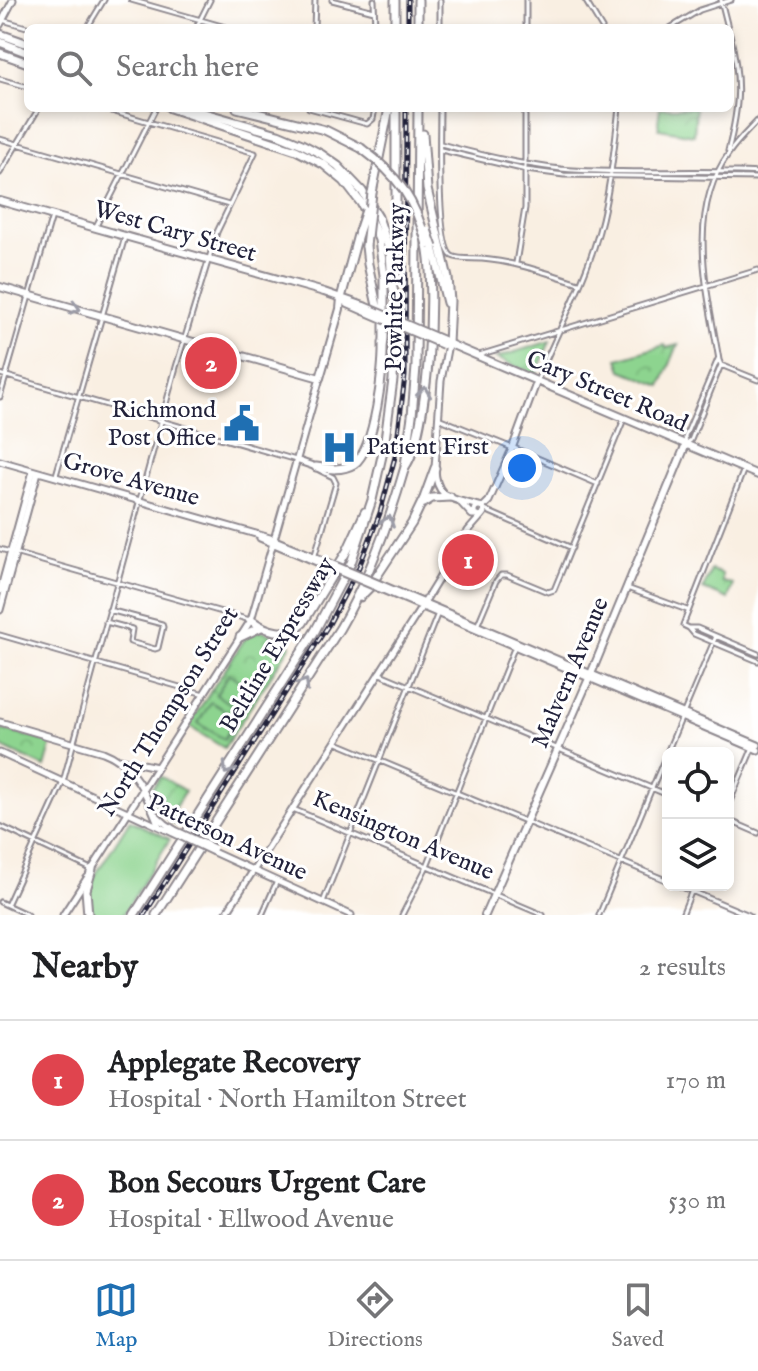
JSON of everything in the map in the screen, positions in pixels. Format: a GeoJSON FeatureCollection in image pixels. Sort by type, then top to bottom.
{"type":"FeatureCollection","features":[{"type":"Feature","properties":{"kind":"highway"},"geometry":{"type":"LineString","coordinates":[[395,0],[395,24]]}},
{"type":"Feature","properties":{"kind":"highway"},"geometry":{"type":"LineString","coordinates":[[418,0],[418,24]]}},
{"type":"Feature","properties":{"kind":"highway"},"geometry":{"type":"LineString","coordinates":[[0,34],[24,43]]}},
{"type":"Feature","properties":{"kind":"highway"},"geometry":{"type":"LineString","coordinates":[[0,42],[24,51]]}},
{"type":"Feature","properties":{"kind":"highway"},"geometry":{"type":"LineString","coordinates":[[0,54],[24,63]]}},
{"type":"Feature","properties":{"kind":"highway"},"geometry":{"type":"LineString","coordinates":[[182,112],[296,150],[331,170],[350,188],[372,223],[382,250],[383,348]]}},
{"type":"Feature","properties":{"kind":"highway","name":"Beltline Expressway"},"geometry":{"type":"LineString","coordinates":[[134,915],[315,631],[351,563],[372,500],[391,407],[396,301],[390,252],[382,226],[368,199],[345,172],[321,154],[291,139],[200,112]]}},
{"type":"Feature","properties":{"kind":"highway"},"geometry":{"type":"LineString","coordinates":[[253,112],[325,130],[361,148],[394,177],[415,207],[430,246],[450,317]]}},
{"type":"Feature","properties":{"kind":"highway"},"geometry":{"type":"LineString","coordinates":[[316,467],[343,468],[354,464],[362,454],[377,405],[384,359],[378,304],[366,246],[372,193],[388,112]]}},
{"type":"Feature","properties":{"kind":"highway","name":"Powhite Parkway"},"geometry":{"type":"LineString","coordinates":[[396,112],[396,301]]}},
{"type":"Feature","properties":{"kind":"highway"},"geometry":{"type":"LineString","coordinates":[[420,112],[425,172],[448,278],[450,317],[445,343]]}},
{"type":"Feature","properties":{"kind":"highway","name":"Powhite Parkway"},"geometry":{"type":"LineString","coordinates":[[405,467],[416,367],[420,112]]}},
{"type":"Feature","properties":{"kind":"highway"},"geometry":{"type":"LineString","coordinates":[[341,298],[372,193]]}},
{"type":"Feature","properties":{"kind":"highway","name":"Beltline Expressway"},"geometry":{"type":"LineString","coordinates":[[156,915],[356,601],[386,528],[405,467],[411,459],[425,387],[430,246]]}},
{"type":"Feature","properties":{"kind":"highway"},"geometry":{"type":"LineString","coordinates":[[420,508],[435,468]]}},
{"type":"Feature","properties":{"kind":"highway"},"geometry":{"type":"LineString","coordinates":[[356,601],[369,588],[426,501],[450,497]]}},
{"type":"Feature","properties":{"kind":"highway"},"geometry":{"type":"LineString","coordinates":[[251,620],[272,632],[286,632],[307,619],[347,551],[372,500]]}},
{"type":"Feature","properties":{"kind":"highway"},"geometry":{"type":"LineString","coordinates":[[240,637],[261,627]]}},
{"type":"Feature","properties":{"kind":"highway"},"geometry":{"type":"LineString","coordinates":[[88,915],[86,890],[92,869]]}},
{"type":"Feature","properties":{"kind":"main road"},"geometry":{"type":"LineString","coordinates":[[1,21],[13,0]]}},
{"type":"Feature","properties":{"kind":"main road","name":"West Cary Street"},"geometry":{"type":"LineString","coordinates":[[0,201],[341,298],[445,343]]}},
{"type":"Feature","properties":{"kind":"main road"},"geometry":{"type":"LineString","coordinates":[[0,287],[320,378],[341,298]]}},
{"type":"Feature","properties":{"kind":"main road"},"geometry":{"type":"LineString","coordinates":[[445,343],[435,468],[438,488],[479,512]]}},
{"type":"Feature","properties":{"kind":"main road","name":"Cary Street Road"},"geometry":{"type":"LineString","coordinates":[[445,343],[758,475]]}},
{"type":"Feature","properties":{"kind":"main road","name":"North Thompson Street"},"geometry":{"type":"LineString","coordinates":[[63,915],[251,620],[320,378]]}},
{"type":"Feature","properties":{"kind":"main road"},"geometry":{"type":"LineString","coordinates":[[225,915],[479,512],[489,501],[537,381]]}},
{"type":"Feature","properties":{"kind":"main road","name":"Malvern Avenue"},"geometry":{"type":"LineString","coordinates":[[485,915],[590,676],[686,444]]}},
{"type":"Feature","properties":{"kind":"main road"},"geometry":{"type":"LineString","coordinates":[[296,460],[316,467]]}},
{"type":"Feature","properties":{"kind":"main road","name":"Grove Avenue"},"geometry":{"type":"LineString","coordinates":[[0,461],[252,534],[756,746]]}},
{"type":"Feature","properties":{"kind":"main road"},"geometry":{"type":"LineString","coordinates":[[0,610],[35,472]]}},
{"type":"Feature","properties":{"kind":"main road"},"geometry":{"type":"LineString","coordinates":[[461,502],[479,512]]}},
{"type":"Feature","properties":{"kind":"main road"},"geometry":{"type":"LineString","coordinates":[[471,526],[479,512]]}},
{"type":"Feature","properties":{"kind":"main road"},"geometry":{"type":"LineString","coordinates":[[0,591],[13,552]]}},
{"type":"Feature","properties":{"kind":"main road"},"geometry":{"type":"LineString","coordinates":[[0,722],[157,767]]}},
{"type":"Feature","properties":{"kind":"main road","name":"Patterson Avenue"},"geometry":{"type":"LineString","coordinates":[[0,753],[351,915]]}},
{"type":"Feature","properties":{"kind":"main road"},"geometry":{"type":"LineString","coordinates":[[118,758],[143,790],[159,826]]}},
{"type":"Feature","properties":{"kind":"main road"},"geometry":{"type":"LineString","coordinates":[[153,813],[174,832]]}},
{"type":"Feature","properties":{"kind":"street"},"geometry":{"type":"LineString","coordinates":[[89,24],[104,0]]}},
{"type":"Feature","properties":{"kind":"street"},"geometry":{"type":"LineString","coordinates":[[131,0],[214,24]]}},
{"type":"Feature","properties":{"kind":"street"},"geometry":{"type":"LineString","coordinates":[[198,24],[210,0]]}},
{"type":"Feature","properties":{"kind":"street"},"geometry":{"type":"LineString","coordinates":[[314,24],[315,0]]}},
{"type":"Feature","properties":{"kind":"street"},"geometry":{"type":"LineString","coordinates":[[332,0],[374,11]]}},
{"type":"Feature","properties":{"kind":"street"},"geometry":{"type":"LineString","coordinates":[[374,0],[375,24]]}},
{"type":"Feature","properties":{"kind":"street"},"geometry":{"type":"LineString","coordinates":[[440,0],[440,24]]}},
{"type":"Feature","properties":{"kind":"street"},"geometry":{"type":"LineString","coordinates":[[526,0],[526,24]]}},
{"type":"Feature","properties":{"kind":"street"},"geometry":{"type":"LineString","coordinates":[[585,0],[600,24]]}},
{"type":"Feature","properties":{"kind":"street"},"geometry":{"type":"LineString","coordinates":[[677,24],[700,10],[731,0]]}},
{"type":"Feature","properties":{"kind":"street"},"geometry":{"type":"LineString","coordinates":[[721,1],[727,24]]}},
{"type":"Feature","properties":{"kind":"street"},"geometry":{"type":"LineString","coordinates":[[1,21],[24,27]]}},
{"type":"Feature","properties":{"kind":"street"},"geometry":{"type":"LineString","coordinates":[[734,52],[739,91],[739,131],[717,175],[707,204],[702,254],[721,365],[758,380]]}},
{"type":"Feature","properties":{"kind":"street"},"geometry":{"type":"LineString","coordinates":[[0,79],[24,86]]}},
{"type":"Feature","properties":{"kind":"street"},"geometry":{"type":"LineString","coordinates":[[0,173],[37,112]]}},
{"type":"Feature","properties":{"kind":"street"},"geometry":{"type":"LineString","coordinates":[[7,905],[63,782],[208,261],[217,232],[255,153],[116,112]]}},
{"type":"Feature","properties":{"kind":"street"},"geometry":{"type":"LineString","coordinates":[[95,228],[154,112]]}},
{"type":"Feature","properties":{"kind":"street"},"geometry":{"type":"LineString","coordinates":[[322,112],[363,124],[371,123],[374,112]]}},
{"type":"Feature","properties":{"kind":"street"},"geometry":{"type":"LineString","coordinates":[[440,112],[441,217],[448,252],[456,257],[516,264],[579,283]]}},
{"type":"Feature","properties":{"kind":"street"},"geometry":{"type":"LineString","coordinates":[[516,264],[526,170],[525,112]]}},
{"type":"Feature","properties":{"kind":"street"},"geometry":{"type":"LineString","coordinates":[[537,381],[598,234],[605,208],[618,112]]}},
{"type":"Feature","properties":{"kind":"street"},"geometry":{"type":"LineString","coordinates":[[728,154],[739,131],[758,120]]}},
{"type":"Feature","properties":{"kind":"street"},"geometry":{"type":"LineString","coordinates":[[0,139],[229,205]]}},
{"type":"Feature","properties":{"kind":"street"},"geometry":{"type":"LineString","coordinates":[[441,144],[525,165],[717,175]]}},
{"type":"Feature","properties":{"kind":"street"},"geometry":{"type":"LineString","coordinates":[[441,150],[526,170],[564,175],[758,175]]}},
{"type":"Feature","properties":{"kind":"street"},"geometry":{"type":"LineString","coordinates":[[0,397],[52,216]]}},
{"type":"Feature","properties":{"kind":"street"},"geometry":{"type":"LineString","coordinates":[[56,477],[125,237]]}},
{"type":"Feature","properties":{"kind":"street"},"geometry":{"type":"LineString","coordinates":[[476,356],[758,270]]}},
{"type":"Feature","properties":{"kind":"street"},"geometry":{"type":"LineString","coordinates":[[686,444],[685,437],[718,358]]}},
{"type":"Feature","properties":{"kind":"street"},"geometry":{"type":"LineString","coordinates":[[686,444],[691,440],[721,365]]}},
{"type":"Feature","properties":{"kind":"street"},"geometry":{"type":"LineString","coordinates":[[0,374],[296,460]]}},
{"type":"Feature","properties":{"kind":"street"},"geometry":{"type":"LineString","coordinates":[[438,418],[598,484]]}},
{"type":"Feature","properties":{"kind":"street"},"geometry":{"type":"LineString","coordinates":[[476,628],[501,575],[552,592],[624,419]]}},
{"type":"Feature","properties":{"kind":"street"},"geometry":{"type":"LineString","coordinates":[[314,559],[336,483],[333,477],[316,467]]}},
{"type":"Feature","properties":{"kind":"street"},"geometry":{"type":"LineString","coordinates":[[744,469],[683,625],[694,634],[758,661]]}},
{"type":"Feature","properties":{"kind":"street"},"geometry":{"type":"LineString","coordinates":[[479,512],[572,548]]}},
{"type":"Feature","properties":{"kind":"street"},"geometry":{"type":"LineString","coordinates":[[0,549],[251,620]]}},
{"type":"Feature","properties":{"kind":"street"},"geometry":{"type":"LineString","coordinates":[[627,588],[688,611]]}},
{"type":"Feature","properties":{"kind":"street"},"geometry":{"type":"LineString","coordinates":[[106,622],[132,629],[130,642],[158,648],[163,625],[109,610]]}},
{"type":"Feature","properties":{"kind":"street"},"geometry":{"type":"LineString","coordinates":[[323,902],[439,612]]}},
{"type":"Feature","properties":{"kind":"street"},"geometry":{"type":"LineString","coordinates":[[689,628],[697,628],[758,654]]}},
{"type":"Feature","properties":{"kind":"street"},"geometry":{"type":"LineString","coordinates":[[0,635],[204,694]]}},
{"type":"Feature","properties":{"kind":"street"},"geometry":{"type":"LineString","coordinates":[[599,915],[716,636]]}},
{"type":"Feature","properties":{"kind":"street"},"geometry":{"type":"LineString","coordinates":[[402,915],[427,866],[515,644]]}},
{"type":"Feature","properties":{"kind":"street"},"geometry":{"type":"LineString","coordinates":[[378,673],[662,792]]}},
{"type":"Feature","properties":{"kind":"street"},"geometry":{"type":"LineString","coordinates":[[335,742],[662,879]]}},
{"type":"Feature","properties":{"kind":"street"},"geometry":{"type":"LineString","coordinates":[[734,793],[756,746]]}},
{"type":"Feature","properties":{"kind":"street","name":"Kensington Avenue"},"geometry":{"type":"LineString","coordinates":[[293,809],[543,915]]}},
{"type":"Feature","properties":{"kind":"street"},"geometry":{"type":"LineString","coordinates":[[734,823],[758,833]]}},
{"type":"Feature","properties":{"kind":"street"},"geometry":{"type":"LineString","coordinates":[[0,826],[92,869]]}},
{"type":"Feature","properties":{"kind":"street"},"geometry":{"type":"LineString","coordinates":[[262,915],[277,881]]}},
{"type":"Feature","properties":{"kind":"street"},"geometry":{"type":"LineString","coordinates":[[682,915],[692,891],[749,915]]}},
{"type":"Feature","properties":{"kind":"street"},"geometry":{"type":"LineString","coordinates":[[0,902],[28,915]]}},
{"type":"Feature","properties":{"kind":"green space"},"geometry":{"type":"Polygon","coordinates":[[[659,112],[696,112],[694,135],[659,129],[659,112]]]}},
{"type":"Feature","properties":{"kind":"green space"},"geometry":{"type":"Polygon","coordinates":[[[550,341],[536,375],[496,358],[550,341]]]}},
{"type":"Feature","properties":{"kind":"green space"},"geometry":{"type":"Polygon","coordinates":[[[665,345],[666,348],[678,345],[661,386],[622,370],[618,359],[665,345]]]}},
{"type":"Feature","properties":{"kind":"green space"},"geometry":{"type":"Polygon","coordinates":[[[711,570],[722,574],[722,582],[733,584],[728,599],[703,589],[711,570]]]}},
{"type":"Feature","properties":{"kind":"green space"},"geometry":{"type":"Polygon","coordinates":[[[259,631],[291,645],[224,748],[188,726],[246,637],[259,631]]]}},
{"type":"Feature","properties":{"kind":"green space"},"geometry":{"type":"Polygon","coordinates":[[[229,674],[256,690],[243,711],[216,695],[229,674]]]}},
{"type":"Feature","properties":{"kind":"green space"},"geometry":{"type":"Polygon","coordinates":[[[211,702],[237,718],[224,739],[198,723],[211,702]]]}},
{"type":"Feature","properties":{"kind":"green space"},"geometry":{"type":"Polygon","coordinates":[[[0,729],[52,743],[45,767],[0,746],[0,729]]]}},
{"type":"Feature","properties":{"kind":"green space"},"geometry":{"type":"Polygon","coordinates":[[[160,776],[185,791],[172,812],[181,819],[177,826],[164,816],[150,791],[160,776]]]}},
{"type":"Feature","properties":{"kind":"green space"},"geometry":{"type":"Polygon","coordinates":[[[130,820],[170,839],[123,915],[91,915],[89,894],[94,877],[130,820]]]}},
{"type":"Feature","properties":{"kind":"railway"},"geometry":{"type":"LineString","coordinates":[[408,0],[408,24]]}},
{"type":"Feature","properties":{"kind":"railway"},"geometry":{"type":"LineString","coordinates":[[144,915],[329,624],[359,567],[380,513],[395,457],[405,376],[406,112]]}},
{"type":"Feature","properties":{"kind":"place","name":"Bon Secours Urgent Care"},"geometry":{"type":"Point","coordinates":[211,363]}},
{"type":"Feature","properties":{"kind":"place","name":"Richmond Post Office"},"geometry":{"type":"Point","coordinates":[242,424]}},
{"type":"Feature","properties":{"kind":"place","name":"Patient First"},"geometry":{"type":"Point","coordinates":[340,447]}},
{"type":"Feature","properties":{"kind":"place","name":"Applegate Recovery"},"geometry":{"type":"Point","coordinates":[468,560]}}]}
